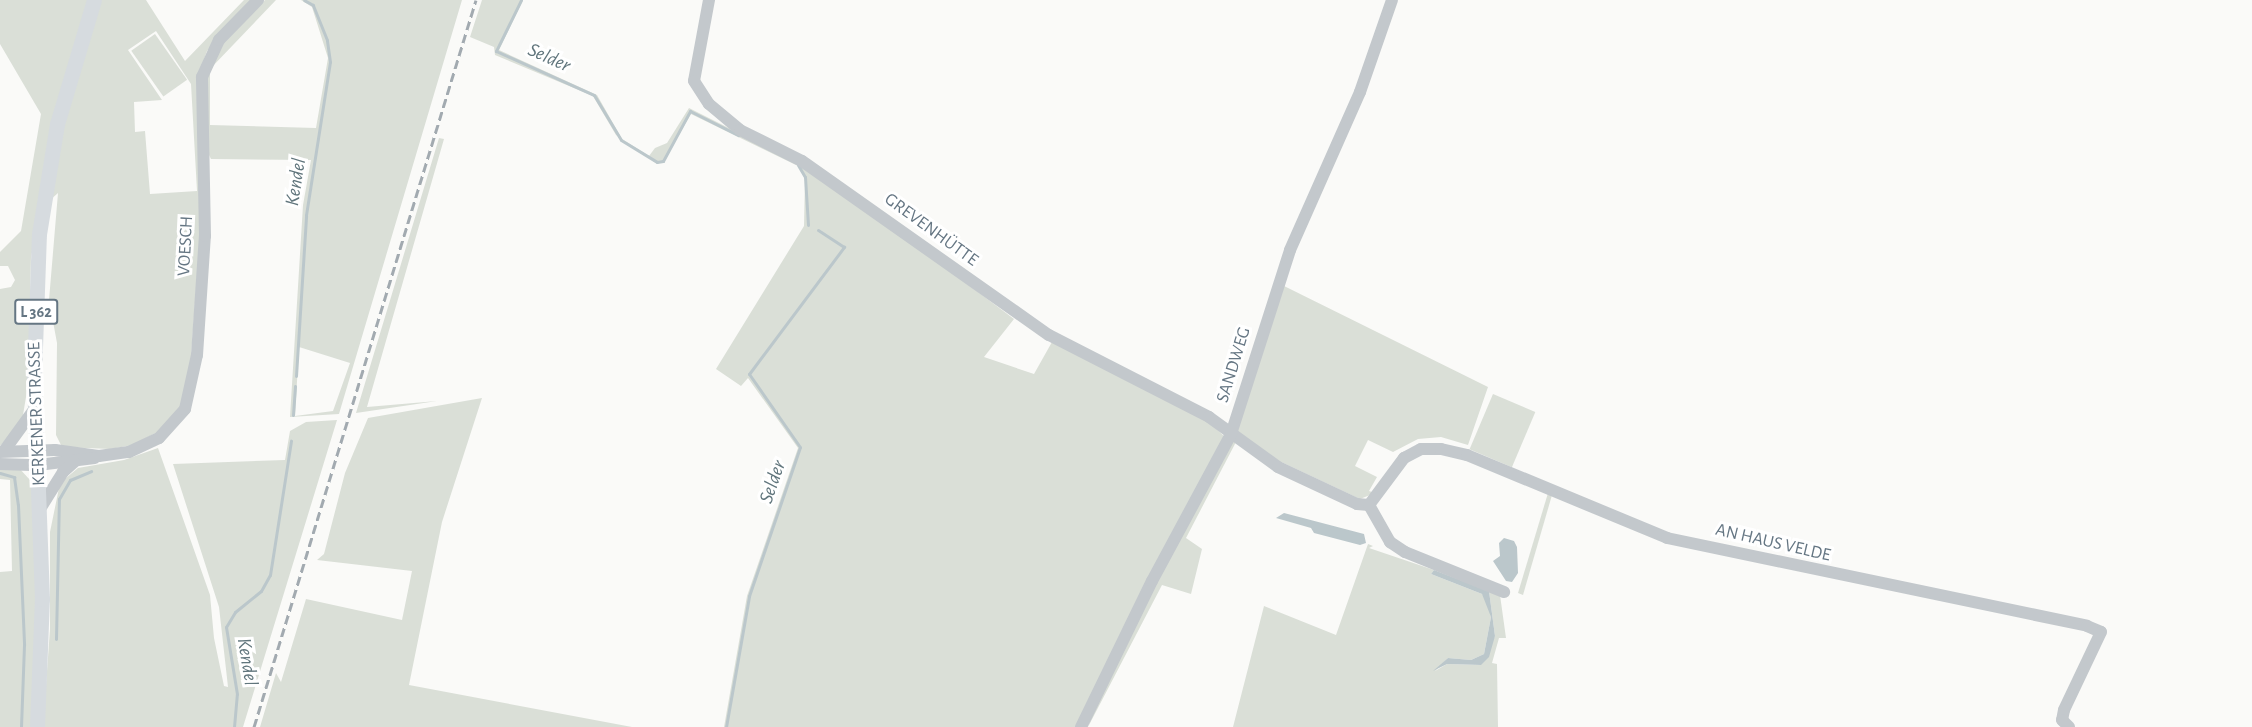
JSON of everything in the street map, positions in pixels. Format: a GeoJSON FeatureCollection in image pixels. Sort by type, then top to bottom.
{"type":"FeatureCollection","features":[{"type":"Feature","properties":{"kind":"main road","name":"KERKENER STRASSE"},"geometry":{"type":"LineString","coordinates":[[37,727],[41,642],[40,509],[34,343],[45,185],[66,87],[94,0]]}},
{"type":"Feature","properties":{"kind":"street","name":"VOESCH"},"geometry":{"type":"LineString","coordinates":[[37,458],[99,456],[129,452],[159,438],[178,420],[190,394],[197,355],[205,236],[202,77],[219,40],[258,0]]}},
{"type":"Feature","properties":{"kind":"street","name":"GREVENHÜTTE"},"geometry":{"type":"LineString","coordinates":[[709,0],[694,81],[709,104],[740,130],[802,161],[1049,335],[1209,417],[1231,434]]}},
{"type":"Feature","properties":{"kind":"street","name":"SANDWEG"},"geometry":{"type":"LineString","coordinates":[[1081,727],[1147,592],[1231,434],[1290,250],[1360,92],[1392,0]]}},
{"type":"Feature","properties":{"kind":"street"},"geometry":{"type":"LineString","coordinates":[[36,407],[2,452],[37,458]]}},
{"type":"Feature","properties":{"kind":"street"},"geometry":{"type":"LineString","coordinates":[[1231,434],[1278,466],[1357,504],[1369,506],[1390,542],[1405,552],[1504,592]]}},
{"type":"Feature","properties":{"kind":"street","name":"AN HAUS VELDE"},"geometry":{"type":"LineString","coordinates":[[1369,506],[1404,458],[1421,449],[1441,449],[1467,455],[1667,538],[2087,626],[2101,632],[2064,710],[2062,720],[2069,727]]}},
{"type":"Feature","properties":{"kind":"street","name":"VOESCH"},"geometry":{"type":"LineString","coordinates":[[37,458],[74,462],[99,456]]}},
{"type":"Feature","properties":{"kind":"street"},"geometry":{"type":"LineString","coordinates":[[0,464],[37,458]]}},
{"type":"Feature","properties":{"kind":"street"},"geometry":{"type":"LineString","coordinates":[[40,509],[58,478],[74,462]]}},
{"type":"Feature","properties":{"kind":"shaded area"},"geometry":{"type":"Polygon","coordinates":[[[0,0],[89,0],[31,257],[28,385],[22,421],[0,446],[0,289],[11,287],[15,280],[8,266],[0,266],[0,252],[21,231],[41,114],[0,44],[0,0]]]}},
{"type":"Feature","properties":{"kind":"shaded area"},"geometry":{"type":"Polygon","coordinates":[[[100,0],[146,0],[185,61],[244,0],[253,0],[207,51],[198,76],[202,208],[190,370],[180,407],[161,430],[133,445],[110,449],[62,447],[56,435],[57,343],[49,300],[58,193],[49,201],[60,140],[100,0]],[[156,31],[128,50],[162,100],[134,102],[135,132],[145,131],[150,194],[197,191],[191,84],[156,31]]]}},
{"type":"Feature","properties":{"kind":"shaded area"},"geometry":{"type":"Polygon","coordinates":[[[265,0],[276,0],[210,69],[210,125],[316,128],[328,58],[312,7],[301,0],[462,0],[339,414],[290,417],[303,205],[311,160],[211,159],[206,81],[211,62],[222,43],[265,0]],[[299,347],[295,416],[333,411],[350,363],[299,347]]]}},
{"type":"Feature","properties":{"kind":"shaded area"},"geometry":{"type":"Polygon","coordinates":[[[482,0],[523,0],[499,50],[597,95],[622,139],[649,156],[655,148],[667,143],[689,108],[798,163],[910,241],[1014,319],[984,357],[1034,374],[1052,342],[1210,423],[1226,438],[1079,727],[724,727],[747,596],[798,448],[748,378],[741,386],[716,369],[804,226],[805,179],[800,167],[691,114],[663,162],[656,163],[616,135],[593,96],[495,55],[494,47],[470,37],[482,0]]]}},
{"type":"Feature","properties":{"kind":"shaded area"},"geometry":{"type":"Polygon","coordinates":[[[155,34],[187,80],[163,97],[131,51],[155,34]]]}},
{"type":"Feature","properties":{"kind":"shaded area"},"geometry":{"type":"Polygon","coordinates":[[[439,138],[444,139],[367,407],[437,401],[356,413],[439,138]]]}},
{"type":"Feature","properties":{"kind":"shaded area"},"geometry":{"type":"Polygon","coordinates":[[[1280,284],[1488,387],[1468,445],[1441,437],[1418,439],[1393,452],[1368,440],[1355,466],[1377,477],[1369,491],[1375,493],[1360,499],[1275,459],[1237,433],[1280,284]]]}},
{"type":"Feature","properties":{"kind":"shaded area"},"geometry":{"type":"Polygon","coordinates":[[[1493,394],[1535,412],[1512,467],[1470,449],[1493,394]]]}},
{"type":"Feature","properties":{"kind":"shaded area"},"geometry":{"type":"Polygon","coordinates":[[[482,398],[442,522],[409,685],[632,727],[260,727],[276,673],[281,682],[306,599],[402,620],[412,571],[317,560],[324,554],[345,473],[368,418],[482,398]]]}},
{"type":"Feature","properties":{"kind":"shaded area"},"geometry":{"type":"Polygon","coordinates":[[[337,420],[243,727],[43,727],[50,629],[50,532],[60,483],[78,468],[124,460],[158,448],[210,595],[214,638],[224,686],[228,687],[219,607],[173,464],[285,460],[290,431],[306,422],[337,420]]]}},
{"type":"Feature","properties":{"kind":"shaded area"},"geometry":{"type":"Polygon","coordinates":[[[1231,442],[1236,442],[1186,538],[1202,549],[1191,594],[1162,585],[1088,727],[1102,686],[1231,442]]]}},
{"type":"Feature","properties":{"kind":"shaded area"},"geometry":{"type":"Polygon","coordinates":[[[0,466],[19,468],[30,480],[33,498],[36,613],[31,727],[0,727],[0,572],[12,571],[10,480],[0,479],[0,466]]]}},
{"type":"Feature","properties":{"kind":"shaded area"},"geometry":{"type":"Polygon","coordinates":[[[1548,493],[1552,495],[1523,595],[1518,593],[1548,493]]]}},
{"type":"Feature","properties":{"kind":"shaded area"},"geometry":{"type":"Polygon","coordinates":[[[1284,513],[1364,534],[1366,543],[1360,545],[1314,533],[1311,528],[1276,518],[1284,513]]]}},
{"type":"Feature","properties":{"kind":"shaded area"},"geometry":{"type":"Polygon","coordinates":[[[1504,538],[1514,541],[1517,547],[1518,573],[1512,582],[1506,581],[1493,561],[1500,556],[1499,543],[1504,538]]]}},
{"type":"Feature","properties":{"kind":"shaded area"},"geometry":{"type":"Polygon","coordinates":[[[1368,544],[1373,546],[1369,548],[1434,570],[1431,574],[1482,594],[1488,600],[1491,617],[1484,654],[1471,660],[1448,658],[1435,671],[1447,664],[1480,665],[1495,636],[1489,591],[1500,595],[1506,638],[1499,638],[1492,663],[1497,664],[1498,727],[1233,727],[1264,606],[1336,635],[1368,544]]]}},
{"type":"Feature","properties":{"kind":"shaded area"},"geometry":{"type":"Polygon","coordinates":[[[1434,570],[1489,591],[1495,636],[1489,657],[1481,665],[1447,664],[1433,671],[1448,658],[1471,660],[1484,654],[1491,617],[1482,594],[1431,574],[1434,570]]]}},
{"type":"Feature","properties":{"kind":"waterway","name":"Kendel"},"geometry":{"type":"LineString","coordinates":[[296,376],[306,215],[330,62],[327,40],[313,5],[304,0]]}},
{"type":"Feature","properties":{"kind":"waterway","name":"Selder"},"geometry":{"type":"LineString","coordinates":[[521,0],[496,51],[594,95],[621,140],[657,162],[663,161],[690,111],[738,135]]}},
{"type":"Feature","properties":{"kind":"waterway","name":"Selder"},"geometry":{"type":"LineString","coordinates":[[798,165],[805,177],[808,225]]}},
{"type":"Feature","properties":{"kind":"waterway","name":"Selder"},"geometry":{"type":"LineString","coordinates":[[726,727],[749,596],[800,447],[749,374],[844,247],[818,230]]}},
{"type":"Feature","properties":{"kind":"waterway","name":"Kendel"},"geometry":{"type":"LineString","coordinates":[[293,415],[295,386]]}},
{"type":"Feature","properties":{"kind":"waterway","name":"Kendel"},"geometry":{"type":"LineString","coordinates":[[234,727],[237,694],[226,627],[235,612],[261,591],[270,575],[291,441]]}},
{"type":"Feature","properties":{"kind":"waterway"},"geometry":{"type":"LineString","coordinates":[[56,639],[59,499],[70,480],[91,471]]}},
{"type":"Feature","properties":{"kind":"waterway"},"geometry":{"type":"LineString","coordinates":[[0,473],[14,477],[18,505],[24,645],[21,727]]}},
{"type":"Feature","properties":{"kind":"railway"},"geometry":{"type":"LineString","coordinates":[[254,727],[476,0]]}}]}
